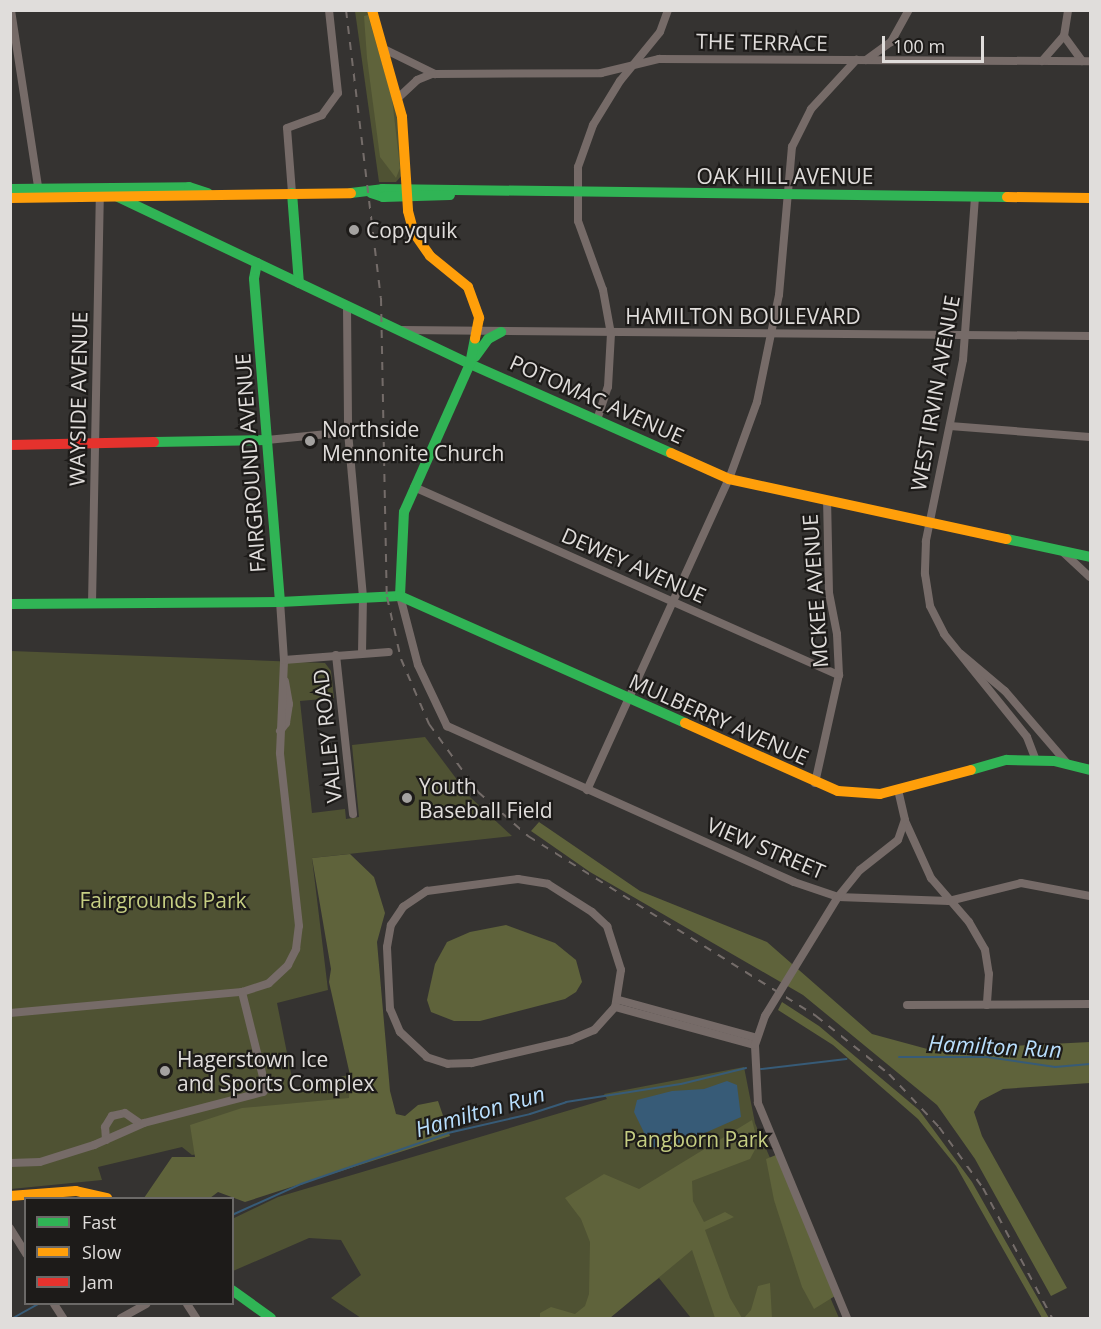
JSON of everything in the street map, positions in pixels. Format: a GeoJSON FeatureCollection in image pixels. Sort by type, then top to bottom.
{"type":"FeatureCollection","features":[{"type":"Feature","properties":{"kind":"street"},"geometry":{"type":"LineString","coordinates":[[11,10],[15,63],[38,187]]}},
{"type":"Feature","properties":{"kind":"street"},"geometry":{"type":"LineString","coordinates":[[299,283],[287,128],[322,115],[338,93],[329,10]]}},
{"type":"Feature","properties":{"kind":"street"},"geometry":{"type":"LineString","coordinates":[[10,604],[280,602],[363,596],[400,596],[402,522],[414,487],[470,364],[478,332],[473,296],[461,279],[418,242],[410,221],[398,98],[372,10]]}},
{"type":"Feature","properties":{"kind":"street"},"geometry":{"type":"LineString","coordinates":[[597,420],[608,387],[611,334],[603,290],[581,236],[577,194],[585,143],[608,99],[660,32],[668,10]]}},
{"type":"Feature","properties":{"kind":"street"},"geometry":{"type":"LineString","coordinates":[[587,790],[671,601],[729,478],[757,402],[774,334],[788,165],[800,126],[821,94],[861,60],[891,42],[909,10]]}},
{"type":"Feature","properties":{"kind":"street"},"geometry":{"type":"LineString","coordinates":[[1042,61],[1064,36],[1068,10]]}},
{"type":"Feature","properties":{"kind":"street"},"geometry":{"type":"LineString","coordinates":[[1064,36],[1086,61]]}},
{"type":"Feature","properties":{"kind":"street","name":"THE TERRACE"},"geometry":{"type":"LineString","coordinates":[[384,49],[435,74]]}},
{"type":"Feature","properties":{"kind":"street","name":"THE TERRACE"},"geometry":{"type":"LineString","coordinates":[[398,98],[417,80],[435,74],[587,74],[659,59],[1086,61]]}},
{"type":"Feature","properties":{"kind":"street"},"geometry":{"type":"LineString","coordinates":[[10,189],[38,187],[101,191]]}},
{"type":"Feature","properties":{"kind":"street","name":"OAK HILL AVENUE"},"geometry":{"type":"LineString","coordinates":[[101,191],[189,187],[208,193]]}},
{"type":"Feature","properties":{"kind":"street"},"geometry":{"type":"LineString","coordinates":[[10,198],[101,191]]}},
{"type":"Feature","properties":{"kind":"street","name":"OAK HILL AVENUE"},"geometry":{"type":"LineString","coordinates":[[101,191],[115,195],[192,196],[208,193],[478,193],[1090,198]]}},
{"type":"Feature","properties":{"kind":"street","name":"WAYSIDE AVENUE"},"geometry":{"type":"LineString","coordinates":[[92,604],[101,191]]}},
{"type":"Feature","properties":{"kind":"street","name":"POTOMAC AVENUE"},"geometry":{"type":"LineString","coordinates":[[115,195],[470,364],[729,478],[1090,557]]}},
{"type":"Feature","properties":{"kind":"street","name":"WEST IRVIN AVENUE"},"geometry":{"type":"LineString","coordinates":[[955,650],[936,620],[928,593],[925,556],[966,335],[975,197]]}},
{"type":"Feature","properties":{"kind":"street","name":"FAIRGROUND AVENUE"},"geometry":{"type":"LineString","coordinates":[[10,1013],[242,992],[262,987],[282,972],[299,939],[280,730],[284,660],[254,279],[257,263]]}},
{"type":"Feature","properties":{"kind":"street"},"geometry":{"type":"LineString","coordinates":[[348,306],[348,432],[363,596],[362,653]]}},
{"type":"Feature","properties":{"kind":"street","name":"HAMILTON BOULEVARD"},"geometry":{"type":"LineString","coordinates":[[395,329],[611,334],[1090,336]]}},
{"type":"Feature","properties":{"kind":"street"},"geometry":{"type":"LineString","coordinates":[[470,364],[488,339],[501,332]]}},
{"type":"Feature","properties":{"kind":"street"},"geometry":{"type":"LineString","coordinates":[[950,426],[1090,437]]}},
{"type":"Feature","properties":{"kind":"street"},"geometry":{"type":"LineString","coordinates":[[10,444],[267,440],[348,432]]}},
{"type":"Feature","properties":{"kind":"street","name":"DEWEY AVENUE"},"geometry":{"type":"LineString","coordinates":[[414,487],[839,675]]}},
{"type":"Feature","properties":{"kind":"street","name":"MCKEE AVENUE"},"geometry":{"type":"LineString","coordinates":[[815,783],[839,675],[837,634],[829,592],[827,501]]}},
{"type":"Feature","properties":{"kind":"street"},"geometry":{"type":"LineString","coordinates":[[1063,552],[1090,577]]}},
{"type":"Feature","properties":{"kind":"street","name":"MULBERRY AVENUE"},"geometry":{"type":"LineString","coordinates":[[400,596],[815,783],[853,794],[898,790],[987,764],[1036,760],[1090,770]]}},
{"type":"Feature","properties":{"kind":"street","name":"VIEW STREET"},"geometry":{"type":"LineString","coordinates":[[400,596],[418,664],[447,726],[794,882],[838,897],[949,901],[1021,883],[1090,896]]}},
{"type":"Feature","properties":{"kind":"street"},"geometry":{"type":"LineString","coordinates":[[955,650],[1027,737],[1036,760]]}},
{"type":"Feature","properties":{"kind":"street"},"geometry":{"type":"LineString","coordinates":[[955,650],[1005,691],[1067,764]]}},
{"type":"Feature","properties":{"kind":"street"},"geometry":{"type":"LineString","coordinates":[[284,660],[389,652]]}},
{"type":"Feature","properties":{"kind":"street","name":"VALLEY ROAD"},"geometry":{"type":"LineString","coordinates":[[336,655],[353,814]]}},
{"type":"Feature","properties":{"kind":"street"},"geometry":{"type":"LineString","coordinates":[[898,790],[905,820],[920,860],[949,901],[969,922],[985,950],[989,974],[987,1005]]}},
{"type":"Feature","properties":{"kind":"street"},"geometry":{"type":"LineString","coordinates":[[847,1318],[758,1102],[756,1042],[765,1016],[838,897],[860,870],[893,846],[905,820]]}},
{"type":"Feature","properties":{"kind":"street"},"geometry":{"type":"LineString","coordinates":[[518,879],[539,881],[592,912],[607,926],[621,970],[617,1004],[594,1030],[571,1040],[472,1064],[437,1061],[408,1042],[393,1016],[387,947],[391,926],[403,907],[427,891],[518,879]]}},
{"type":"Feature","properties":{"kind":"street"},"geometry":{"type":"LineString","coordinates":[[10,1163],[40,1162],[106,1140],[141,1124],[266,1089],[242,992]]}},
{"type":"Feature","properties":{"kind":"street"},"geometry":{"type":"LineString","coordinates":[[617,1004],[756,1042]]}},
{"type":"Feature","properties":{"kind":"street"},"geometry":{"type":"LineString","coordinates":[[906,1005],[1090,1004]]}},
{"type":"Feature","properties":{"kind":"street"},"geometry":{"type":"LineString","coordinates":[[106,1140],[105,1127],[111,1116],[125,1113],[141,1124]]}},
{"type":"Feature","properties":{"kind":"street"},"geometry":{"type":"LineString","coordinates":[[10,1196],[76,1191],[103,1197]]}},
{"type":"Feature","properties":{"kind":"street"},"geometry":{"type":"LineString","coordinates":[[10,1228],[24,1251]]}},
{"type":"Feature","properties":{"kind":"street"},"geometry":{"type":"LineString","coordinates":[[234,1291],[271,1318]]}},
{"type":"Feature","properties":{"kind":"street"},"geometry":{"type":"LineString","coordinates":[[55,1305],[63,1318]]}},
{"type":"Feature","properties":{"kind":"street"},"geometry":{"type":"LineString","coordinates":[[121,1318],[144,1305]]}},
{"type":"Feature","properties":{"kind":"street"},"geometry":{"type":"LineString","coordinates":[[188,1305],[196,1318]]}},
{"type":"Feature","properties":{"kind":"green space"},"geometry":{"type":"Polygon","coordinates":[[[355,11],[368,11],[397,110],[403,174],[396,182],[379,182],[355,11]]]}},
{"type":"Feature","properties":{"kind":"green space"},"geometry":{"type":"Polygon","coordinates":[[[368,15],[392,98],[400,168],[396,178],[380,157],[367,58],[364,16],[368,15]]]}},
{"type":"Feature","properties":{"kind":"green space","name":"Fairgrounds Park"},"geometry":{"type":"Polygon","coordinates":[[[11,651],[325,663],[331,671],[334,698],[300,701],[312,813],[345,809],[346,819],[359,817],[352,745],[425,737],[470,797],[512,836],[312,858],[328,990],[277,1003],[294,1088],[365,1071],[377,1129],[192,1155],[182,1147],[98,1167],[102,1180],[11,1189],[11,651]]]}},
{"type":"Feature","properties":{"kind":"green space"},"geometry":{"type":"Polygon","coordinates":[[[539,822],[640,891],[767,942],[872,1034],[931,1050],[1090,1042],[1090,1083],[1003,1089],[980,1101],[974,1112],[982,1136],[1067,1288],[1051,1296],[975,1159],[937,1105],[803,995],[590,872],[531,831],[539,822]]]}},
{"type":"Feature","properties":{"kind":"green space"},"geometry":{"type":"Polygon","coordinates":[[[350,854],[374,877],[385,913],[377,942],[390,1091],[396,1114],[405,1116],[418,1105],[438,1101],[450,1136],[245,1202],[218,1192],[211,1197],[145,1197],[172,1157],[195,1157],[190,1125],[242,1108],[349,1098],[350,1075],[329,982],[331,969],[312,858],[350,854]]]}},
{"type":"Feature","properties":{"kind":"green space"},"geometry":{"type":"Polygon","coordinates":[[[506,925],[555,943],[576,960],[582,982],[576,992],[565,999],[480,1021],[454,1021],[431,1012],[427,1000],[435,964],[447,942],[470,932],[506,925]]]}},
{"type":"Feature","properties":{"kind":"green space"},"geometry":{"type":"Polygon","coordinates":[[[782,1002],[819,1026],[919,1110],[972,1182],[1049,1318],[1042,1318],[956,1166],[918,1119],[833,1045],[778,1010],[782,1002]]]}},
{"type":"Feature","properties":{"kind":"green space","name":"Pangborn Park"},"geometry":{"type":"Polygon","coordinates":[[[744,1067],[755,1123],[839,1318],[691,1318],[659,1278],[607,1318],[361,1318],[331,1298],[361,1275],[341,1240],[309,1238],[234,1271],[234,1218],[278,1197],[607,1099],[604,1094],[744,1067]]]}},
{"type":"Feature","properties":{"kind":"green space"},"geometry":{"type":"Polygon","coordinates":[[[752,1120],[758,1144],[750,1159],[692,1181],[693,1201],[704,1222],[725,1212],[734,1217],[705,1230],[730,1298],[742,1318],[715,1318],[692,1250],[610,1318],[540,1318],[540,1313],[551,1307],[575,1314],[585,1306],[589,1294],[590,1242],[581,1219],[565,1198],[604,1174],[639,1189],[752,1120]]]}},
{"type":"Feature","properties":{"kind":"green space"},"geometry":{"type":"Polygon","coordinates":[[[776,1155],[835,1296],[814,1309],[802,1287],[774,1200],[766,1159],[776,1155]]]}},
{"type":"Feature","properties":{"kind":"green space"},"geometry":{"type":"Polygon","coordinates":[[[770,1283],[772,1318],[744,1318],[751,1310],[758,1286],[770,1283]]]}},
{"type":"Feature","properties":{"kind":"water"},"geometry":{"type":"Polygon","coordinates":[[[727,1081],[737,1085],[741,1117],[671,1148],[651,1147],[634,1112],[637,1100],[672,1091],[704,1089],[727,1081]]]}},
{"type":"Feature","properties":{"kind":"waterway","name":"Hamilton Run"},"geometry":{"type":"LineString","coordinates":[[899,1057],[987,1057],[1055,1067],[1090,1064]]}},
{"type":"Feature","properties":{"kind":"waterway","name":"Hamilton Run"},"geometry":{"type":"LineString","coordinates":[[761,1069],[846,1059]]}},
{"type":"Feature","properties":{"kind":"waterway","name":"Hamilton Run"},"geometry":{"type":"LineString","coordinates":[[234,1214],[301,1184],[448,1133],[530,1114],[566,1102],[681,1084],[746,1068]]}},
{"type":"Feature","properties":{"kind":"waterway","name":"Hamilton Run"},"geometry":{"type":"LineString","coordinates":[[13,1318],[36,1305]]}},
{"type":"Feature","properties":{"kind":"railway"},"geometry":{"type":"LineString","coordinates":[[346,10],[381,298],[387,597],[401,659],[429,724],[478,792],[528,836],[816,1016],[889,1074],[939,1127],[983,1188],[1052,1318]]}},
{"type":"Feature","properties":{"kind":"traffic: fast"},"geometry":{"type":"LineString","coordinates":[[10,189],[189,187],[208,193]]}},
{"type":"Feature","properties":{"kind":"traffic: fast"},"geometry":{"type":"LineString","coordinates":[[351,193],[382,189],[1007,197]]}},
{"type":"Feature","properties":{"kind":"traffic: fast"},"geometry":{"type":"LineString","coordinates":[[292,193],[299,283]]}},
{"type":"Feature","properties":{"kind":"traffic: fast"},"geometry":{"type":"LineString","coordinates":[[371,193],[383,197],[450,195]]}},
{"type":"Feature","properties":{"kind":"traffic: fast"},"geometry":{"type":"LineString","coordinates":[[118,197],[470,364],[671,453]]}},
{"type":"Feature","properties":{"kind":"traffic: fast"},"geometry":{"type":"LineString","coordinates":[[257,263],[254,279],[280,602]]}},
{"type":"Feature","properties":{"kind":"traffic: fast"},"geometry":{"type":"LineString","coordinates":[[475,357],[488,339],[501,332]]}},
{"type":"Feature","properties":{"kind":"traffic: fast"},"geometry":{"type":"LineString","coordinates":[[400,596],[404,512],[470,364],[475,339]]}},
{"type":"Feature","properties":{"kind":"traffic: fast"},"geometry":{"type":"LineString","coordinates":[[154,442],[267,440]]}},
{"type":"Feature","properties":{"kind":"traffic: fast"},"geometry":{"type":"LineString","coordinates":[[1007,539],[1090,557]]}},
{"type":"Feature","properties":{"kind":"traffic: fast"},"geometry":{"type":"LineString","coordinates":[[10,604],[280,602],[400,596],[685,723]]}},
{"type":"Feature","properties":{"kind":"traffic: fast"},"geometry":{"type":"LineString","coordinates":[[971,770],[1007,760],[1054,761],[1090,770]]}},
{"type":"Feature","properties":{"kind":"traffic: fast"},"geometry":{"type":"LineString","coordinates":[[234,1291],[271,1318]]}},
{"type":"Feature","properties":{"kind":"traffic: slow"},"geometry":{"type":"LineString","coordinates":[[372,10],[402,117],[408,211],[414,233],[430,256],[468,287],[479,318],[475,339]]}},
{"type":"Feature","properties":{"kind":"traffic: slow"},"geometry":{"type":"LineString","coordinates":[[10,198],[351,193]]}},
{"type":"Feature","properties":{"kind":"traffic: slow"},"geometry":{"type":"LineString","coordinates":[[1007,197],[1090,198]]}},
{"type":"Feature","properties":{"kind":"traffic: slow"},"geometry":{"type":"LineString","coordinates":[[671,453],[729,479],[1007,539]]}},
{"type":"Feature","properties":{"kind":"traffic: slow"},"geometry":{"type":"LineString","coordinates":[[685,723],[838,791],[880,794],[971,770]]}},
{"type":"Feature","properties":{"kind":"traffic: slow"},"geometry":{"type":"LineString","coordinates":[[10,1196],[76,1191],[103,1197]]}},
{"type":"Feature","properties":{"kind":"traffic: jam"},"geometry":{"type":"LineString","coordinates":[[10,445],[154,442]]}},
{"type":"Feature","properties":{"kind":"place","name":"Copyquik"},"geometry":{"type":"Point","coordinates":[354,230]}},
{"type":"Feature","properties":{"kind":"place","name":"Northside Mennonite Church"},"geometry":{"type":"Point","coordinates":[310,441]}},
{"type":"Feature","properties":{"kind":"place","name":"Youth Baseball Field"},"geometry":{"type":"Point","coordinates":[407,798]}},
{"type":"Feature","properties":{"kind":"place","name":"Hagerstown Ice and Sports Complex"},"geometry":{"type":"Point","coordinates":[165,1071]}}]}
